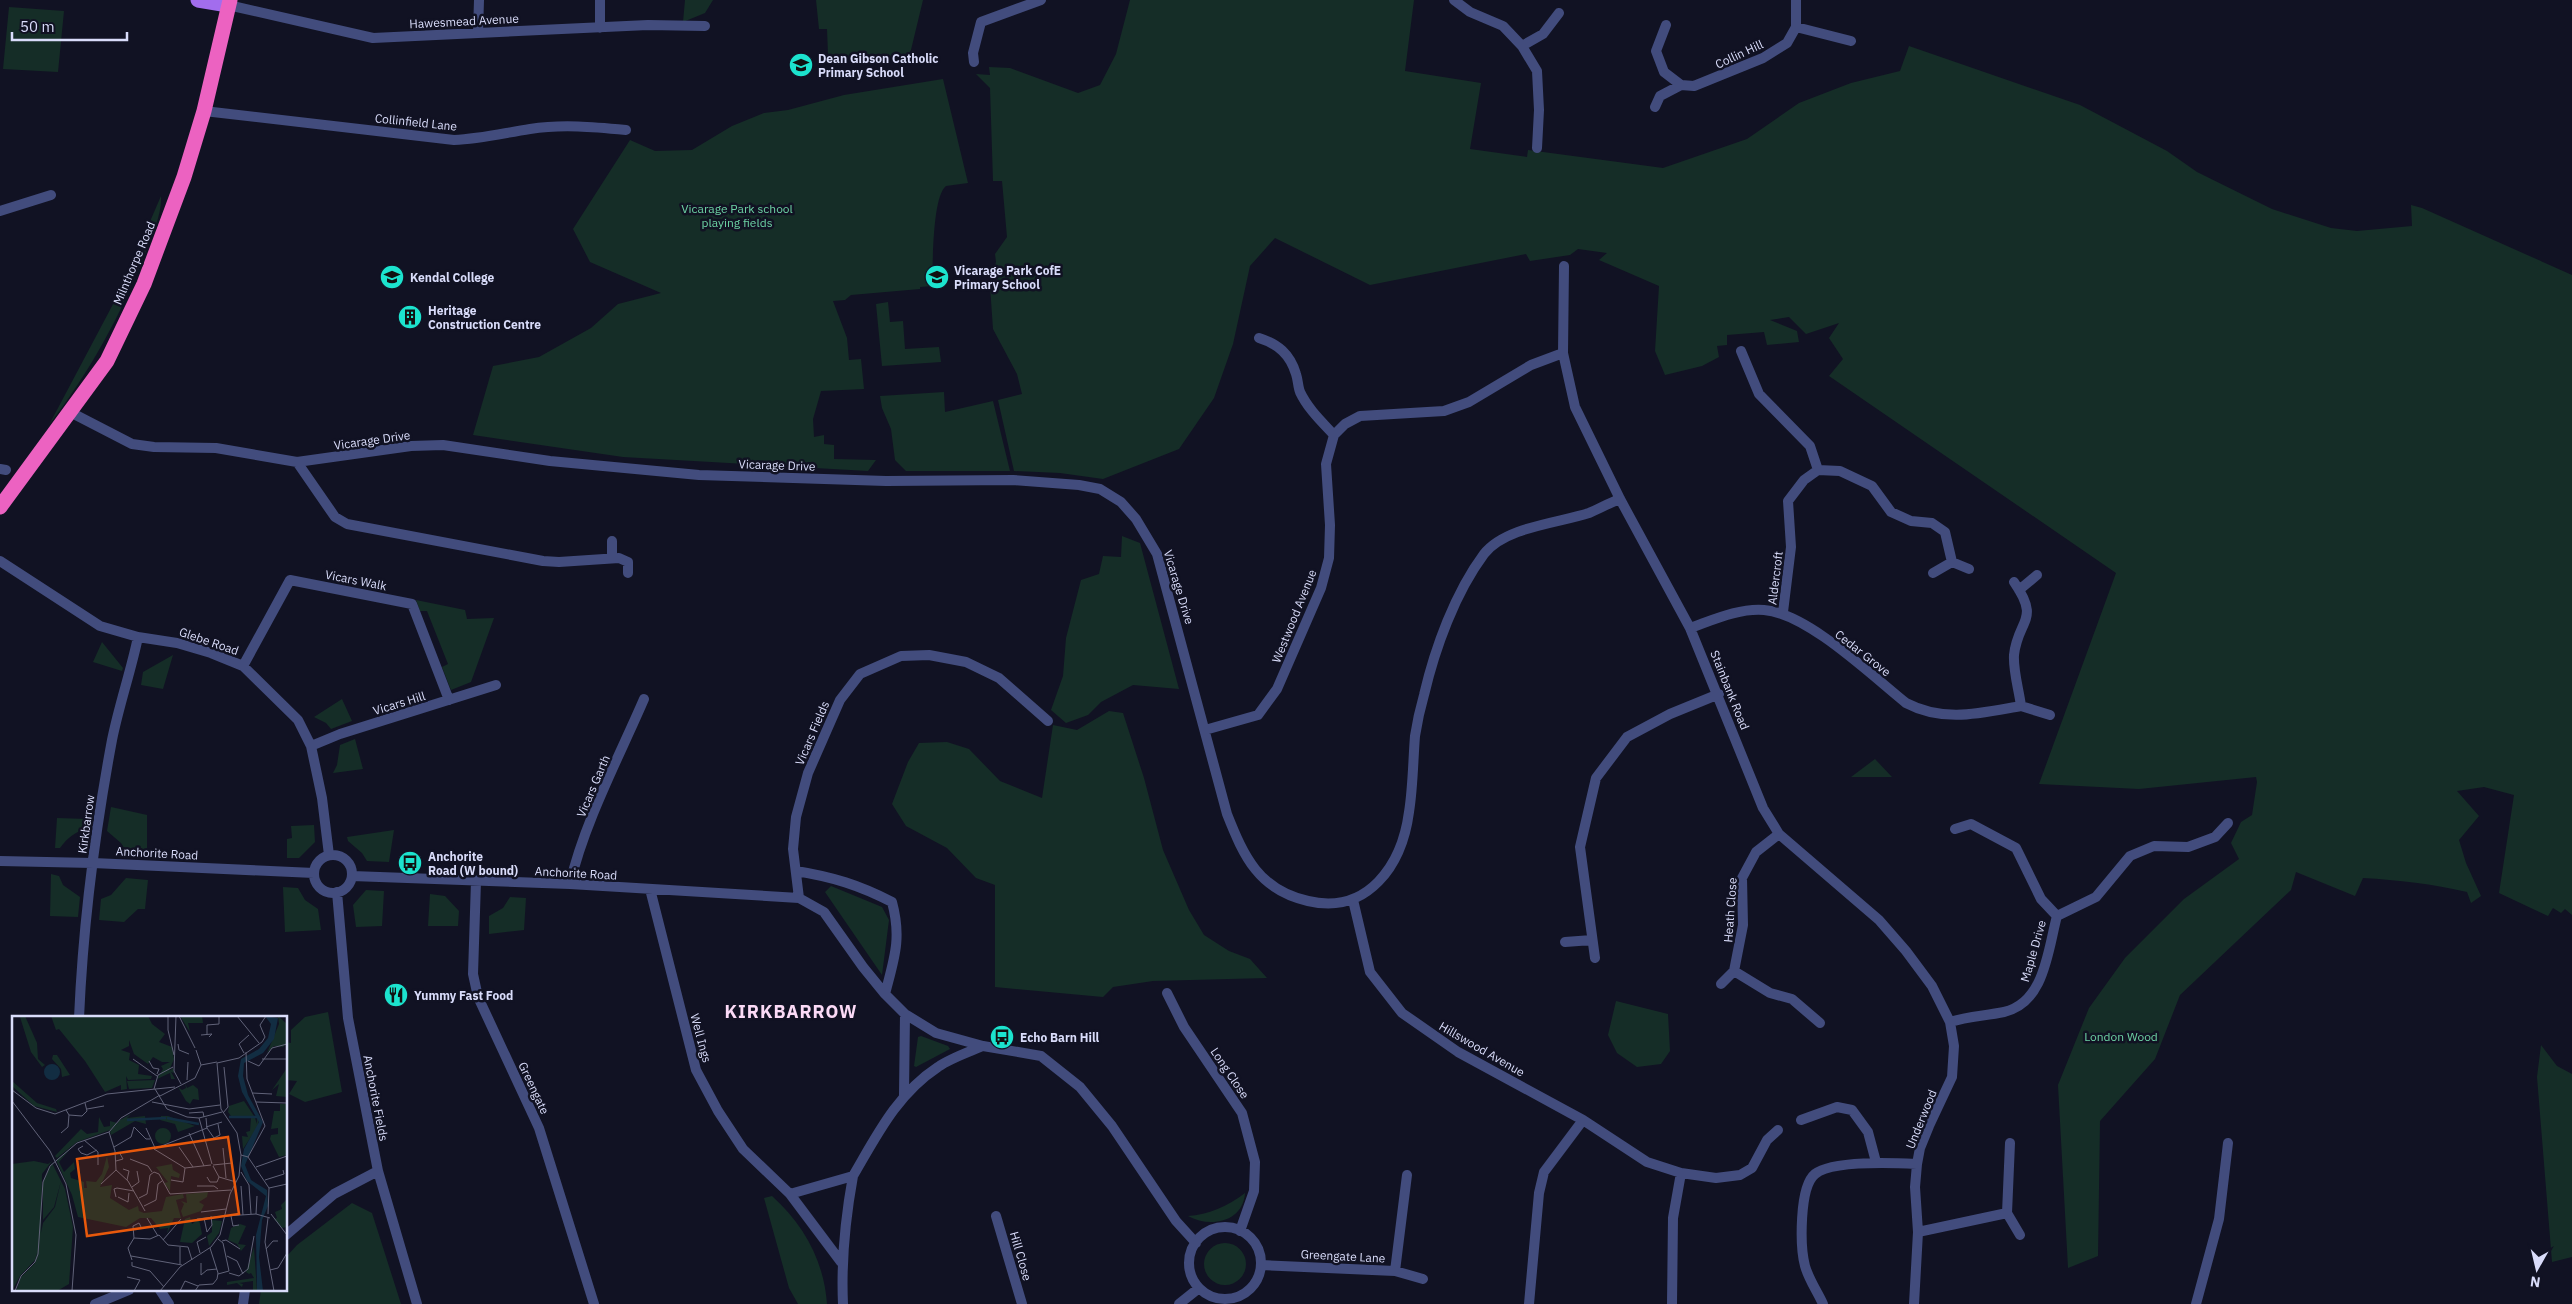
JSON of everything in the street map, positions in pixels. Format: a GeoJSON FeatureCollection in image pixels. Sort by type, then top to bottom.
{"type":"FeatureCollection","features":[{"type":"Feature","properties":{"kind":"highway","name":"Milnthorpe Road"},"geometry":{"type":"LineString","coordinates":[[0,507],[107,360],[144,284],[178,196],[204,111],[229,2]]}},
{"type":"Feature","properties":{"kind":"main road"},"geometry":{"type":"LineString","coordinates":[[198,0],[229,2]]}},
{"type":"Feature","properties":{"kind":"street"},"geometry":{"type":"LineString","coordinates":[[478,32],[479,0]]}},
{"type":"Feature","properties":{"kind":"street"},"geometry":{"type":"LineString","coordinates":[[600,0],[600,28]]}},
{"type":"Feature","properties":{"kind":"street"},"geometry":{"type":"LineString","coordinates":[[974,62],[973,53],[981,22],[1042,0]]}},
{"type":"Feature","properties":{"kind":"street"},"geometry":{"type":"LineString","coordinates":[[1454,0],[1470,12],[1504,26],[1522,46],[1537,71],[1540,110],[1537,148]]}},
{"type":"Feature","properties":{"kind":"street"},"geometry":{"type":"LineString","coordinates":[[1796,0],[1796,26],[1851,42]]}},
{"type":"Feature","properties":{"kind":"street","name":"Hawesmead Avenue"},"geometry":{"type":"LineString","coordinates":[[229,2],[373,38],[648,25],[705,26]]}},
{"type":"Feature","properties":{"kind":"street"},"geometry":{"type":"LineString","coordinates":[[1522,46],[1543,34],[1559,13]]}},
{"type":"Feature","properties":{"kind":"street"},"geometry":{"type":"LineString","coordinates":[[1666,25],[1656,51],[1664,72],[1681,86]]}},
{"type":"Feature","properties":{"kind":"street","name":"Collin Hill"},"geometry":{"type":"LineString","coordinates":[[1654,107],[1660,96],[1681,86],[1694,86],[1763,58],[1787,43],[1796,26]]}},
{"type":"Feature","properties":{"kind":"street","name":"Collinfield Lane"},"geometry":{"type":"LineString","coordinates":[[204,111],[454,140],[474,139],[531,129],[565,126],[626,130]]}},
{"type":"Feature","properties":{"kind":"street"},"geometry":{"type":"LineString","coordinates":[[0,211],[51,195]]}},
{"type":"Feature","properties":{"kind":"street","name":"Stainbank Road"},"geometry":{"type":"LineString","coordinates":[[1564,266],[1563,353],[1575,407],[1620,499],[1690,628],[1719,694],[1763,808],[1779,834],[1879,920],[1906,951],[1932,986],[1950,1022],[1954,1046],[1952,1077]]}},
{"type":"Feature","properties":{"kind":"street"},"geometry":{"type":"LineString","coordinates":[[1259,338],[1274,342],[1286,353],[1296,372],[1300,392],[1316,416],[1334,435],[1345,424],[1360,416],[1402,415],[1452,408],[1469,402],[1531,365],[1563,353]]}},
{"type":"Feature","properties":{"kind":"street"},"geometry":{"type":"LineString","coordinates":[[1741,351],[1759,394],[1810,446],[1818,470],[1840,471],[1864,482],[1872,486],[1891,512],[1911,522],[1932,523],[1946,532],[1952,562]]}},
{"type":"Feature","properties":{"kind":"street","name":"Vicarage Drive"},"geometry":{"type":"LineString","coordinates":[[70,412],[132,444],[154,447],[216,448],[297,462],[411,446],[443,445],[550,461],[699,475],[869,481],[1013,480],[1079,485],[1100,489],[1121,502],[1136,519],[1157,554],[1204,730],[1228,814],[1242,852],[1256,872],[1273,888],[1298,899],[1324,905],[1353,900],[1374,888],[1397,855],[1410,812],[1416,734],[1424,694],[1450,615],[1475,567],[1486,551],[1507,536],[1589,513],[1620,499]]}},
{"type":"Feature","properties":{"kind":"street","name":"Westwood Avenue"},"geometry":{"type":"LineString","coordinates":[[1204,730],[1258,715],[1277,689],[1293,654],[1321,588],[1329,558],[1330,525],[1326,464],[1334,435]]}},
{"type":"Feature","properties":{"kind":"street"},"geometry":{"type":"LineString","coordinates":[[297,462],[335,517],[347,524],[544,561],[559,562],[612,558],[628,562],[628,572]]}},
{"type":"Feature","properties":{"kind":"street","name":"Aldercroft"},"geometry":{"type":"LineString","coordinates":[[1783,612],[1791,547],[1788,501],[1804,480],[1818,470]]}},
{"type":"Feature","properties":{"kind":"street"},"geometry":{"type":"LineString","coordinates":[[612,542],[612,558]]}},
{"type":"Feature","properties":{"kind":"street","name":"Glebe Road"},"geometry":{"type":"LineString","coordinates":[[0,561],[100,626],[138,637],[177,643],[211,653],[243,666],[298,720],[311,746],[322,798],[329,855]]}},
{"type":"Feature","properties":{"kind":"street"},"geometry":{"type":"LineString","coordinates":[[1952,562],[1969,569]]}},
{"type":"Feature","properties":{"kind":"street"},"geometry":{"type":"LineString","coordinates":[[1933,573],[1952,562]]}},
{"type":"Feature","properties":{"kind":"street"},"geometry":{"type":"LineString","coordinates":[[2021,706],[2014,658],[2016,644],[2028,614],[2024,596],[2016,586],[2037,575]]}},
{"type":"Feature","properties":{"kind":"street","name":"Vicars Walk"},"geometry":{"type":"LineString","coordinates":[[243,666],[290,580],[412,604],[449,700]]}},
{"type":"Feature","properties":{"kind":"street","name":"Cedar Grove"},"geometry":{"type":"LineString","coordinates":[[1690,628],[1733,614],[1762,610],[1783,612],[1812,629],[1906,703],[1922,711],[1940,716],[1972,715],[2021,706],[2050,715]]}},
{"type":"Feature","properties":{"kind":"street","name":"Kirkbarrow"},"geometry":{"type":"LineString","coordinates":[[80,1016],[82,956],[93,863],[113,737],[138,637]]}},
{"type":"Feature","properties":{"kind":"street","name":"Vicars Fields"},"geometry":{"type":"LineString","coordinates":[[799,898],[792,849],[796,817],[808,773],[840,700],[860,674],[901,656],[929,655],[966,662],[999,678],[1048,720]]}},
{"type":"Feature","properties":{"kind":"street","name":"Vicars Hill"},"geometry":{"type":"LineString","coordinates":[[311,746],[340,734],[496,685]]}},
{"type":"Feature","properties":{"kind":"street"},"geometry":{"type":"LineString","coordinates":[[1595,958],[1580,847],[1596,778],[1627,736],[1670,714],[1719,694]]}},
{"type":"Feature","properties":{"kind":"street","name":"Vicars Garth"},"geometry":{"type":"LineString","coordinates":[[570,884],[574,866],[600,800],[644,699]]}},
{"type":"Feature","properties":{"kind":"street","name":"Maple Drive"},"geometry":{"type":"LineString","coordinates":[[1950,1022],[1971,1016],[2006,1012],[2027,1000],[2040,981],[2057,916],[2096,897],[2130,856],[2154,846],[2188,846],[2215,837],[2228,823]]}},
{"type":"Feature","properties":{"kind":"street","name":"Maple Drive"},"geometry":{"type":"LineString","coordinates":[[1955,829],[1971,824],[2016,848],[2040,899],[2057,916]]}},
{"type":"Feature","properties":{"kind":"street","name":"Heath Close"},"geometry":{"type":"LineString","coordinates":[[1734,971],[1743,926],[1742,878],[1756,852],[1779,834]]}},
{"type":"Feature","properties":{"kind":"street"},"geometry":{"type":"LineString","coordinates":[[329,855],[346,860],[352,876],[346,887],[337,892],[322,890],[314,880],[314,873],[318,862],[329,855]]}},
{"type":"Feature","properties":{"kind":"street","name":"Anchorite Road"},"geometry":{"type":"LineString","coordinates":[[0,861],[93,863],[314,873]]}},
{"type":"Feature","properties":{"kind":"street"},"geometry":{"type":"LineString","coordinates":[[796,872],[834,877],[865,888],[892,902],[898,924],[897,945],[885,994]]}},
{"type":"Feature","properties":{"kind":"street","name":"Anchorite Road"},"geometry":{"type":"LineString","coordinates":[[352,876],[570,884],[799,898]]}},
{"type":"Feature","properties":{"kind":"street","name":"Greengate"},"geometry":{"type":"LineString","coordinates":[[476,881],[472,974],[478,997],[539,1128],[594,1304]]}},
{"type":"Feature","properties":{"kind":"street","name":"Well Ings"},"geometry":{"type":"LineString","coordinates":[[650,889],[696,1070],[718,1111],[743,1149],[790,1194],[841,1262]]}},
{"type":"Feature","properties":{"kind":"street","name":"Anchorite Fields"},"geometry":{"type":"LineString","coordinates":[[337,892],[348,1018],[378,1171],[416,1304]]}},
{"type":"Feature","properties":{"kind":"street"},"geometry":{"type":"LineString","coordinates":[[799,898],[824,912],[885,994],[905,1014],[936,1033],[983,1046],[1041,1056],[1080,1087],[1112,1126],[1176,1221],[1196,1243]]}},
{"type":"Feature","properties":{"kind":"street","name":"Hillswood Avenue"},"geometry":{"type":"LineString","coordinates":[[1353,900],[1370,972],[1402,1013],[1458,1052],[1583,1120],[1647,1162],[1681,1174],[1716,1178],[1740,1175],[1752,1168],[1767,1140],[1778,1130]]}},
{"type":"Feature","properties":{"kind":"street"},"geometry":{"type":"LineString","coordinates":[[1565,942],[1592,940]]}},
{"type":"Feature","properties":{"kind":"street"},"geometry":{"type":"LineString","coordinates":[[1721,984],[1734,971],[1770,993],[1792,999],[1820,1023]]}},
{"type":"Feature","properties":{"kind":"street","name":"Long Close"},"geometry":{"type":"LineString","coordinates":[[1167,993],[1184,1027],[1242,1113],[1256,1162],[1254,1191],[1240,1231]]}},
{"type":"Feature","properties":{"kind":"street"},"geometry":{"type":"LineString","coordinates":[[904,1095],[905,1014]]}},
{"type":"Feature","properties":{"kind":"street"},"geometry":{"type":"LineString","coordinates":[[843,1304],[841,1262],[844,1223],[853,1176],[884,1122],[904,1095],[938,1067],[983,1046]]}},
{"type":"Feature","properties":{"kind":"street","name":"Underwood"},"geometry":{"type":"LineString","coordinates":[[1914,1304],[1918,1232],[1915,1188],[1917,1164],[1920,1148],[1952,1077]]}},
{"type":"Feature","properties":{"kind":"street"},"geometry":{"type":"LineString","coordinates":[[1801,1120],[1837,1107],[1852,1110],[1868,1132],[1876,1162]]}},
{"type":"Feature","properties":{"kind":"street"},"geometry":{"type":"LineString","coordinates":[[1529,1304],[1538,1193],[1544,1172],[1583,1120]]}},
{"type":"Feature","properties":{"kind":"street"},"geometry":{"type":"LineString","coordinates":[[2010,1143],[2007,1213],[2020,1235]]}},
{"type":"Feature","properties":{"kind":"street"},"geometry":{"type":"LineString","coordinates":[[2196,1304],[2219,1219],[2228,1143]]}},
{"type":"Feature","properties":{"kind":"street"},"geometry":{"type":"LineString","coordinates":[[1823,1304],[1808,1276],[1804,1263],[1802,1219],[1807,1184],[1816,1173],[1831,1168],[1876,1162],[1917,1164]]}},
{"type":"Feature","properties":{"kind":"street"},"geometry":{"type":"LineString","coordinates":[[288,1233],[334,1194],[378,1171]]}},
{"type":"Feature","properties":{"kind":"street"},"geometry":{"type":"LineString","coordinates":[[1672,1304],[1673,1218],[1681,1174]]}},
{"type":"Feature","properties":{"kind":"street"},"geometry":{"type":"LineString","coordinates":[[1396,1271],[1408,1175]]}},
{"type":"Feature","properties":{"kind":"street"},"geometry":{"type":"LineString","coordinates":[[790,1194],[853,1176]]}},
{"type":"Feature","properties":{"kind":"street"},"geometry":{"type":"LineString","coordinates":[[1918,1232],[2007,1213]]}},
{"type":"Feature","properties":{"kind":"street","name":"Hill Close"},"geometry":{"type":"LineString","coordinates":[[996,1216],[1022,1304]]}},
{"type":"Feature","properties":{"kind":"street"},"geometry":{"type":"LineString","coordinates":[[1219,1228],[1240,1231],[1256,1244],[1261,1265],[1255,1284],[1241,1300],[1218,1298],[1199,1288],[1190,1269],[1190,1258],[1196,1243],[1208,1232],[1219,1228]]}},
{"type":"Feature","properties":{"kind":"street","name":"Greengate Lane"},"geometry":{"type":"LineString","coordinates":[[1261,1265],[1396,1271],[1423,1279]]}},
{"type":"Feature","properties":{"kind":"street"},"geometry":{"type":"LineString","coordinates":[[1179,1304],[1199,1288]]}},
{"type":"Feature","properties":{"kind":"street"},"geometry":{"type":"LineString","coordinates":[[95,1304],[124,1292]]}},
{"type":"Feature","properties":{"kind":"street"},"geometry":{"type":"LineString","coordinates":[[161,1292],[169,1304]]}},
{"type":"Feature","properties":{"kind":"green space"},"geometry":{"type":"Polygon","coordinates":[[[685,0],[713,0],[705,13],[683,22],[685,0]]]}},
{"type":"Feature","properties":{"kind":"green space"},"geometry":{"type":"Polygon","coordinates":[[[816,0],[923,0],[910,54],[820,64],[820,55],[828,54],[827,29],[819,29],[816,0]]]}},
{"type":"Feature","properties":{"kind":"green space","name":"London Wood"},"geometry":{"type":"Polygon","coordinates":[[[1130,0],[1414,0],[1405,71],[1481,83],[1470,149],[1527,157],[1528,150],[1663,168],[1747,139],[1799,103],[1851,83],[1900,71],[1909,46],[2080,105],[2167,151],[2197,172],[2272,209],[2331,228],[2357,231],[2412,226],[2411,205],[2422,208],[2572,275],[2572,915],[2565,909],[2561,913],[2553,908],[2548,916],[2499,893],[2514,795],[2484,787],[2457,791],[2479,816],[2459,840],[2466,863],[2481,896],[2471,903],[2467,892],[2415,883],[2363,878],[2355,896],[2296,872],[2291,890],[2180,995],[2155,1059],[2100,1121],[2098,1256],[2068,1268],[2058,1085],[2089,1008],[2125,958],[2184,899],[2239,859],[2231,843],[2241,822],[2252,815],[2257,782],[2256,777],[2139,789],[2039,784],[2116,573],[1829,376],[1843,359],[1829,338],[1839,323],[1806,334],[1789,317],[1770,320],[1797,331],[1799,342],[1767,345],[1764,332],[1727,335],[1727,345],[1717,346],[1719,357],[1702,366],[1665,375],[1655,351],[1659,286],[1599,260],[1607,253],[1578,249],[1570,255],[1530,261],[1526,254],[1370,285],[1275,238],[1250,266],[1233,344],[1214,398],[1179,449],[1103,479],[1060,473],[1014,471],[998,400],[1022,394],[1017,374],[993,329],[990,286],[996,262],[995,254],[1007,237],[1002,181],[993,181],[990,88],[976,74],[990,75],[989,67],[1010,68],[1078,93],[1100,85],[1116,54],[1130,0]]]}},
{"type":"Feature","properties":{"kind":"green space"},"geometry":{"type":"Polygon","coordinates":[[[9,7],[64,11],[58,72],[3,69],[9,7]]]}},
{"type":"Feature","properties":{"kind":"green space","name":"Vicarage Park school playing fields"},"geometry":{"type":"Polygon","coordinates":[[[943,79],[968,183],[946,186],[941,193],[934,233],[932,286],[920,287],[920,289],[851,295],[845,300],[833,301],[847,338],[849,360],[861,359],[864,389],[821,391],[813,419],[814,437],[824,435],[824,444],[834,445],[834,459],[876,460],[868,471],[623,457],[473,435],[493,366],[539,357],[591,328],[618,304],[661,293],[590,262],[573,229],[630,140],[655,151],[692,150],[732,126],[764,113],[788,110],[844,95],[943,79]]]}},
{"type":"Feature","properties":{"kind":"green space"},"geometry":{"type":"Polygon","coordinates":[[[161,196],[159,217],[136,275],[115,320],[92,363],[49,425],[120,291],[161,196]]]}},
{"type":"Feature","properties":{"kind":"green space"},"geometry":{"type":"Polygon","coordinates":[[[888,302],[890,322],[903,321],[905,349],[939,347],[941,362],[882,366],[876,304],[888,302]]]}},
{"type":"Feature","properties":{"kind":"green space"},"geometry":{"type":"Polygon","coordinates":[[[944,392],[945,412],[993,401],[1010,471],[906,471],[895,460],[891,429],[882,408],[880,396],[944,392]]]}},
{"type":"Feature","properties":{"kind":"green space"},"geometry":{"type":"Polygon","coordinates":[[[1122,536],[1140,543],[1179,689],[1133,685],[1101,702],[1088,715],[1066,723],[1051,710],[1063,676],[1066,638],[1081,580],[1099,574],[1103,556],[1121,557],[1122,536]]]}},
{"type":"Feature","properties":{"kind":"green space"},"geometry":{"type":"Polygon","coordinates":[[[416,600],[465,610],[467,619],[494,618],[471,682],[451,690],[442,667],[448,664],[427,611],[420,611],[416,600]]]}},
{"type":"Feature","properties":{"kind":"green space"},"geometry":{"type":"Polygon","coordinates":[[[102,642],[123,668],[122,671],[93,662],[102,642]]]}},
{"type":"Feature","properties":{"kind":"green space"},"geometry":{"type":"Polygon","coordinates":[[[173,655],[163,689],[141,685],[143,672],[173,655]]]}},
{"type":"Feature","properties":{"kind":"green space"},"geometry":{"type":"Polygon","coordinates":[[[342,699],[352,721],[331,729],[326,723],[314,717],[342,699]]]}},
{"type":"Feature","properties":{"kind":"green space"},"geometry":{"type":"Polygon","coordinates":[[[1109,711],[1123,713],[1144,778],[1163,850],[1189,910],[1204,935],[1229,951],[1250,959],[1267,978],[1153,981],[1113,987],[1103,997],[995,987],[995,885],[976,878],[947,848],[906,826],[892,804],[908,762],[919,743],[947,742],[969,749],[1000,781],[1042,798],[1053,725],[1077,730],[1109,711]]]}},
{"type":"Feature","properties":{"kind":"green space"},"geometry":{"type":"Polygon","coordinates":[[[355,739],[363,769],[333,773],[337,765],[340,745],[355,739]]]}},
{"type":"Feature","properties":{"kind":"green space"},"geometry":{"type":"Polygon","coordinates":[[[1875,759],[1892,777],[1851,777],[1875,759]]]}},
{"type":"Feature","properties":{"kind":"green space"},"geometry":{"type":"Polygon","coordinates":[[[111,807],[147,815],[147,852],[126,851],[121,843],[107,831],[111,807]]]}},
{"type":"Feature","properties":{"kind":"green space"},"geometry":{"type":"Polygon","coordinates":[[[57,818],[87,819],[88,828],[72,835],[60,848],[55,848],[57,818]]]}},
{"type":"Feature","properties":{"kind":"green space"},"geometry":{"type":"Polygon","coordinates":[[[314,825],[315,842],[299,858],[287,858],[287,839],[292,838],[291,826],[314,825]]]}},
{"type":"Feature","properties":{"kind":"green space"},"geometry":{"type":"Polygon","coordinates":[[[394,830],[389,862],[367,861],[362,853],[348,841],[347,837],[394,830]]]}},
{"type":"Feature","properties":{"kind":"green space"},"geometry":{"type":"Polygon","coordinates":[[[51,874],[59,876],[63,885],[80,897],[78,917],[50,916],[51,874]]]}},
{"type":"Feature","properties":{"kind":"green space"},"geometry":{"type":"Polygon","coordinates":[[[126,878],[148,880],[145,909],[138,909],[124,922],[99,920],[101,899],[111,895],[126,878]]]}},
{"type":"Feature","properties":{"kind":"green space"},"geometry":{"type":"Polygon","coordinates":[[[831,886],[882,907],[889,920],[882,975],[825,892],[831,886]]]}},
{"type":"Feature","properties":{"kind":"green space"},"geometry":{"type":"Polygon","coordinates":[[[283,887],[298,888],[305,900],[318,909],[321,930],[285,932],[283,887]]]}},
{"type":"Feature","properties":{"kind":"green space"},"geometry":{"type":"Polygon","coordinates":[[[366,890],[384,891],[382,926],[356,927],[353,905],[366,890]]]}},
{"type":"Feature","properties":{"kind":"green space"},"geometry":{"type":"Polygon","coordinates":[[[430,894],[445,896],[459,911],[458,926],[428,926],[430,894]]]}},
{"type":"Feature","properties":{"kind":"green space"},"geometry":{"type":"Polygon","coordinates":[[[510,897],[526,898],[524,930],[489,934],[489,916],[503,908],[510,897]]]}},
{"type":"Feature","properties":{"kind":"green space"},"geometry":{"type":"Polygon","coordinates":[[[1616,1001],[1668,1014],[1670,1051],[1661,1064],[1637,1067],[1617,1053],[1608,1035],[1616,1001]]]}},
{"type":"Feature","properties":{"kind":"green space"},"geometry":{"type":"Polygon","coordinates":[[[328,1012],[342,1092],[305,1102],[289,1094],[297,1081],[288,1080],[288,1042],[291,1043],[291,1030],[305,1017],[328,1012]]]}},
{"type":"Feature","properties":{"kind":"green space"},"geometry":{"type":"Polygon","coordinates":[[[921,1036],[948,1046],[950,1049],[916,1067],[914,1066],[918,1037],[921,1036]]]}},
{"type":"Feature","properties":{"kind":"green space"},"geometry":{"type":"Polygon","coordinates":[[[2541,1045],[2557,1066],[2572,1074],[2572,1257],[2552,1262],[2537,1077],[2541,1045]]]}},
{"type":"Feature","properties":{"kind":"green space"},"geometry":{"type":"Polygon","coordinates":[[[1245,1193],[1243,1203],[1232,1217],[1215,1222],[1205,1222],[1188,1216],[1218,1209],[1245,1193]]]}},
{"type":"Feature","properties":{"kind":"green space"},"geometry":{"type":"Polygon","coordinates":[[[772,1196],[794,1219],[810,1245],[822,1273],[827,1304],[798,1304],[789,1288],[764,1198],[772,1196]]]}},
{"type":"Feature","properties":{"kind":"green space"},"geometry":{"type":"Polygon","coordinates":[[[352,1203],[372,1213],[401,1304],[259,1304],[261,1292],[288,1292],[288,1255],[297,1245],[352,1203]]]}},
{"type":"Feature","properties":{"kind":"green space"},"geometry":{"type":"Polygon","coordinates":[[[1225,1243],[1240,1249],[1246,1264],[1240,1279],[1225,1285],[1210,1279],[1204,1264],[1210,1249],[1225,1243]]]}},
{"type":"Feature","properties":{"kind":"place","name":"Dean Gibson Catholic Primary School"},"geometry":{"type":"Point","coordinates":[801,65]}},
{"type":"Feature","properties":{"kind":"place","name":"Kendal College"},"geometry":{"type":"Point","coordinates":[392,277]}},
{"type":"Feature","properties":{"kind":"place","name":"Vicarage Park CofE Primary School"},"geometry":{"type":"Point","coordinates":[937,277]}},
{"type":"Feature","properties":{"kind":"place","name":"Heritage Construction Centre"},"geometry":{"type":"Point","coordinates":[410,317]}},
{"type":"Feature","properties":{"kind":"place","name":"Anchorite Road (W bound)"},"geometry":{"type":"Point","coordinates":[410,863]}},
{"type":"Feature","properties":{"kind":"place","name":"Yummy Fast Food"},"geometry":{"type":"Point","coordinates":[396,995]}},
{"type":"Feature","properties":{"kind":"place","name":"Echo Barn Hill"},"geometry":{"type":"Point","coordinates":[1002,1037]}},
{"type":"Feature","properties":{"kind":"district","name":"KIRKBARROW"},"geometry":{"type":"Point","coordinates":[791,1011]}}]}
